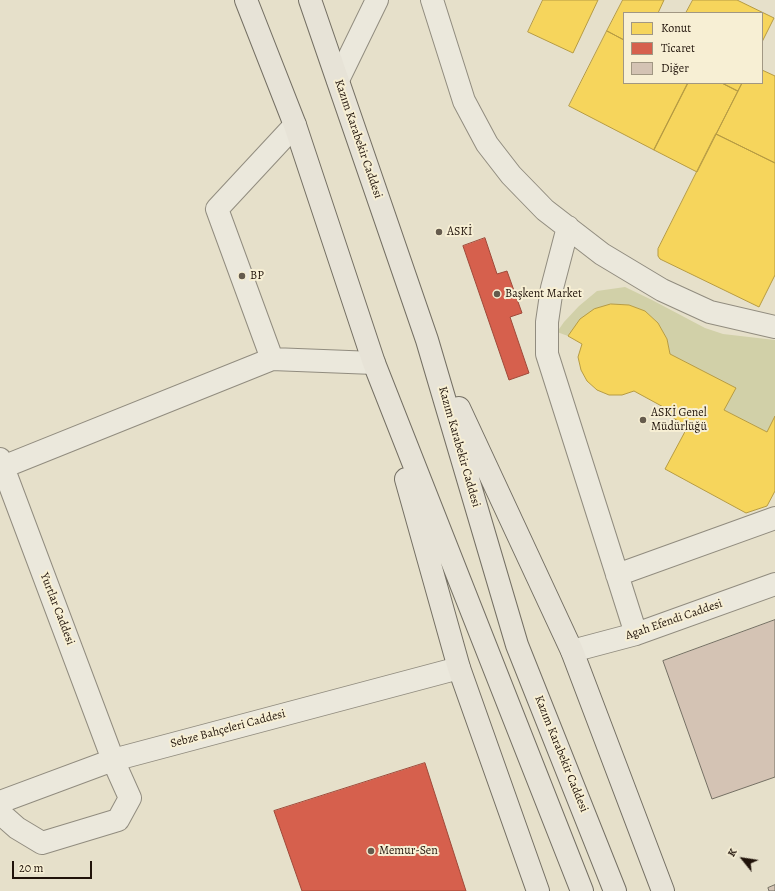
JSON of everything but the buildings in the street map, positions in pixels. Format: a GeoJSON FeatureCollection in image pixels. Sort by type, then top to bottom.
{"type":"FeatureCollection","features":[{"type":"Feature","properties":{"kind":"main road"},"geometry":{"type":"LineString","coordinates":[[246,0],[295,125],[374,363],[460,668],[538,891]]}},
{"type":"Feature","properties":{"kind":"main road","name":"Kazım Karabekir Caddesi"},"geometry":{"type":"LineString","coordinates":[[310,0],[427,340],[517,644],[615,891]]}},
{"type":"Feature","properties":{"kind":"main road"},"geometry":{"type":"LineString","coordinates":[[427,340],[572,651],[664,891]]}},
{"type":"Feature","properties":{"kind":"main road"},"geometry":{"type":"LineString","coordinates":[[374,363],[582,891]]}},
{"type":"Feature","properties":{"kind":"street"},"geometry":{"type":"LineString","coordinates":[[338,80],[377,0]]}},
{"type":"Feature","properties":{"kind":"street"},"geometry":{"type":"LineString","coordinates":[[432,0],[464,101],[487,144],[516,180],[546,210],[602,254],[662,290],[710,312],[775,327]]}},
{"type":"Feature","properties":{"kind":"street"},"geometry":{"type":"LineString","coordinates":[[272,359],[217,209],[295,125]]}},
{"type":"Feature","properties":{"kind":"street"},"geometry":{"type":"LineString","coordinates":[[568,227],[552,288],[546,322],[547,354],[636,634]]}},
{"type":"Feature","properties":{"kind":"street"},"geometry":{"type":"LineString","coordinates":[[2,463],[272,359],[374,363]]}},
{"type":"Feature","properties":{"kind":"street","name":"Yurtlar Caddesi"},"geometry":{"type":"LineString","coordinates":[[0,813],[17,828],[42,843],[118,820],[130,798],[113,760],[2,463]]}},
{"type":"Feature","properties":{"kind":"street"},"geometry":{"type":"LineString","coordinates":[[617,575],[775,518]]}},
{"type":"Feature","properties":{"kind":"street","name":"Agah Efendi Caddesi"},"geometry":{"type":"LineString","coordinates":[[572,651],[636,634],[775,584]]}},
{"type":"Feature","properties":{"kind":"street","name":"Sebze Bahçeleri Caddesi"},"geometry":{"type":"LineString","coordinates":[[0,802],[113,760],[460,668]]}},
{"type":"Feature","properties":{"kind":"green space"},"geometry":{"type":"Polygon","coordinates":[[[625,287],[705,328],[723,334],[775,340],[775,416],[767,432],[724,410],[735,388],[670,354],[667,339],[658,323],[645,311],[629,305],[612,304],[580,320],[568,336],[557,332],[579,306],[597,291],[625,287]]]}},
{"type":"Feature","properties":{"kind":"place","name":"ASKİ"},"geometry":{"type":"Point","coordinates":[439,232]}},
{"type":"Feature","properties":{"kind":"place","name":"BP"},"geometry":{"type":"Point","coordinates":[242,276]}},
{"type":"Feature","properties":{"kind":"place","name":"Başkent Market"},"geometry":{"type":"Point","coordinates":[497,294]}},
{"type":"Feature","properties":{"kind":"place","name":"ASKİ Genel Müdürlüğü"},"geometry":{"type":"Point","coordinates":[643,420]}},
{"type":"Feature","properties":{"kind":"place","name":"Memur-Sen"},"geometry":{"type":"Point","coordinates":[371,851]}}]}
